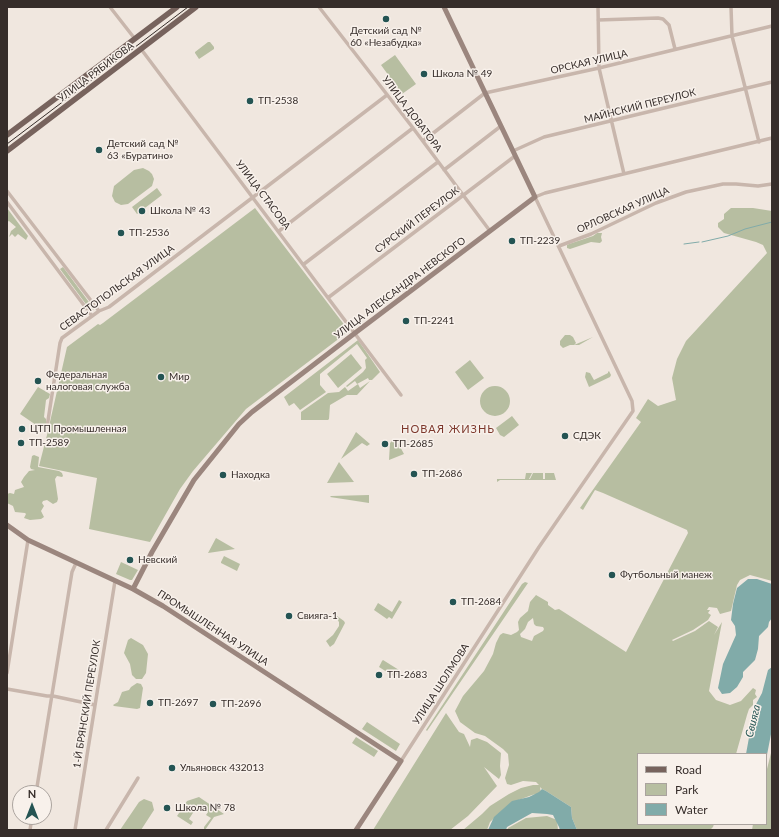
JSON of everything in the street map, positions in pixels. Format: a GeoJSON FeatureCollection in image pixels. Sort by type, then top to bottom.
{"type":"FeatureCollection","features":[{"type":"Feature","properties":{"kind":"main road","name":"УЛИЦА РЯБИКОВА"},"geometry":{"type":"LineString","coordinates":[[7,135],[177,7]]}},
{"type":"Feature","properties":{"kind":"main road","name":"УЛИЦА РЯБИКОВА"},"geometry":{"type":"LineString","coordinates":[[7,151],[196,7]]}},
{"type":"Feature","properties":{"kind":"main road","name":"УЛИЦА СТАСОВА"},"geometry":{"type":"LineString","coordinates":[[135,39],[141,49]]}},
{"type":"Feature","properties":{"kind":"street","name":"УЛИЦА СТАСОВА"},"geometry":{"type":"LineString","coordinates":[[110,7],[135,39]]}},
{"type":"Feature","properties":{"kind":"street","name":"УЛИЦА ДОВАТОРА"},"geometry":{"type":"LineString","coordinates":[[319,7],[423,141],[490,231]]}},
{"type":"Feature","properties":{"kind":"street"},"geometry":{"type":"LineString","coordinates":[[444,7],[558,246]]}},
{"type":"Feature","properties":{"kind":"street"},"geometry":{"type":"LineString","coordinates":[[598,7],[599,68],[624,174]]}},
{"type":"Feature","properties":{"kind":"street"},"geometry":{"type":"LineString","coordinates":[[731,7],[732,36],[758,142]]}},
{"type":"Feature","properties":{"kind":"street"},"geometry":{"type":"LineString","coordinates":[[598,20],[663,19],[668,25],[675,49]]}},
{"type":"Feature","properties":{"kind":"street","name":"ОРСКАЯ УЛИЦА"},"geometry":{"type":"LineString","coordinates":[[423,141],[485,93],[599,68],[772,26]]}},
{"type":"Feature","properties":{"kind":"street","name":"УЛИЦА СТАСОВА"},"geometry":{"type":"LineString","coordinates":[[141,49],[329,297],[401,395]]}},
{"type":"Feature","properties":{"kind":"street","name":"МАЙНСКИЙ ПЕРЕУЛОК"},"geometry":{"type":"LineString","coordinates":[[514,154],[544,136],[772,82]]}},
{"type":"Feature","properties":{"kind":"street","name":"СЕВАСТОПОЛЬСКАЯ УЛИЦА"},"geometry":{"type":"LineString","coordinates":[[47,427],[60,343],[64,336],[98,311],[109,306],[387,95]]}},
{"type":"Feature","properties":{"kind":"street"},"geometry":{"type":"LineString","coordinates":[[444,170],[501,126]]}},
{"type":"Feature","properties":{"kind":"street"},"geometry":{"type":"LineString","coordinates":[[279,231],[413,128]]}},
{"type":"Feature","properties":{"kind":"street","name":"УЛИЦА АЛЕКСАНДРА НЕВСКОГО"},"geometry":{"type":"LineString","coordinates":[[133,588],[194,480],[239,424],[256,409],[355,333],[535,197],[541,194],[772,138]]}},
{"type":"Feature","properties":{"kind":"street","name":"СУРСКИЙ ПЕРЕУЛОК"},"geometry":{"type":"LineString","coordinates":[[329,297],[463,196],[514,154]]}},
{"type":"Feature","properties":{"kind":"street"},"geometry":{"type":"LineString","coordinates":[[304,264],[438,162]]}},
{"type":"Feature","properties":{"kind":"street","name":"ОРЛОВСКАЯ УЛИЦА"},"geometry":{"type":"LineString","coordinates":[[558,246],[591,234],[663,200],[686,192],[723,184],[758,186],[772,184]]}},
{"type":"Feature","properties":{"kind":"street"},"geometry":{"type":"LineString","coordinates":[[7,191],[98,311]]}},
{"type":"Feature","properties":{"kind":"street"},"geometry":{"type":"LineString","coordinates":[[7,202],[92,316]]}},
{"type":"Feature","properties":{"kind":"street","name":"УЛИЦА ШОЛМОВА"},"geometry":{"type":"LineString","coordinates":[[356,830],[539,547],[631,414],[633,408],[632,401],[558,246]]}},
{"type":"Feature","properties":{"kind":"street","name":"ПРОМЫШЛЕННАЯ УЛИЦА"},"geometry":{"type":"LineString","coordinates":[[7,525],[28,540],[133,588],[401,761]]}},
{"type":"Feature","properties":{"kind":"street"},"geometry":{"type":"LineString","coordinates":[[7,673],[28,540]]}},
{"type":"Feature","properties":{"kind":"street"},"geometry":{"type":"LineString","coordinates":[[37,785],[72,572],[76,563]]}},
{"type":"Feature","properties":{"kind":"street","name":"1-Й БРЯНСКИЙ ПЕРЕУЛОК"},"geometry":{"type":"LineString","coordinates":[[75,830],[115,581]]}},
{"type":"Feature","properties":{"kind":"street"},"geometry":{"type":"LineString","coordinates":[[7,689],[53,696],[95,705]]}},
{"type":"Feature","properties":{"kind":"street"},"geometry":{"type":"LineString","coordinates":[[106,830],[138,778]]}},
{"type":"Feature","properties":{"kind":"green space"},"geometry":{"type":"Polygon","coordinates":[[[210,42],[214,49],[199,59],[195,52],[210,42]]]}},
{"type":"Feature","properties":{"kind":"green space"},"geometry":{"type":"Polygon","coordinates":[[[395,55],[416,84],[402,94],[381,65],[395,55]]]}},
{"type":"Feature","properties":{"kind":"green space"},"geometry":{"type":"Polygon","coordinates":[[[143,168],[152,174],[154,179],[152,186],[128,204],[121,205],[115,202],[112,196],[114,186],[134,170],[143,168]]]}},
{"type":"Feature","properties":{"kind":"green space"},"geometry":{"type":"Polygon","coordinates":[[[157,188],[162,195],[137,214],[132,207],[157,188]]]}},
{"type":"Feature","properties":{"kind":"green space"},"geometry":{"type":"Polygon","coordinates":[[[7,208],[28,236],[26,240],[18,234],[15,237],[12,234],[9,237],[11,231],[16,227],[9,221],[7,222],[7,208]]]}},
{"type":"Feature","properties":{"kind":"green space"},"geometry":{"type":"Polygon","coordinates":[[[255,208],[349,331],[246,409],[193,471],[180,489],[150,542],[89,529],[97,478],[39,466],[67,347],[98,324],[100,325],[103,323],[255,208]]]}},
{"type":"Feature","properties":{"kind":"green space"},"geometry":{"type":"Polygon","coordinates":[[[731,208],[753,208],[772,211],[772,581],[750,575],[740,580],[737,585],[731,611],[720,614],[717,608],[709,607],[707,610],[710,610],[708,613],[711,615],[708,620],[693,630],[672,640],[673,641],[695,631],[709,621],[718,627],[714,635],[722,622],[709,691],[716,700],[730,705],[741,701],[753,688],[756,690],[755,694],[757,697],[753,700],[753,705],[749,709],[736,753],[637,753],[637,825],[714,825],[713,827],[710,830],[577,830],[572,818],[571,807],[540,787],[541,793],[516,801],[503,810],[490,822],[487,830],[463,830],[490,806],[509,794],[521,788],[539,785],[536,782],[523,781],[511,785],[507,784],[505,778],[509,765],[508,754],[485,736],[475,733],[460,722],[455,711],[463,696],[484,671],[493,654],[500,635],[503,633],[511,635],[519,630],[518,622],[520,618],[528,611],[530,602],[536,595],[548,602],[548,605],[555,610],[559,609],[626,652],[688,533],[687,530],[595,490],[583,510],[580,508],[641,422],[636,418],[648,399],[658,406],[676,400],[672,378],[677,359],[686,341],[767,253],[763,245],[724,233],[718,227],[718,223],[724,219],[724,214],[731,208]],[[533,618],[528,622],[525,629],[520,634],[521,637],[532,641],[534,636],[544,629],[543,627],[536,626],[533,618]]]}},
{"type":"Feature","properties":{"kind":"green space"},"geometry":{"type":"Polygon","coordinates":[[[597,233],[602,233],[602,241],[600,243],[591,242],[570,249],[567,248],[567,245],[569,244],[593,236],[597,233]]]}},
{"type":"Feature","properties":{"kind":"green space"},"geometry":{"type":"Polygon","coordinates":[[[63,267],[94,309],[91,311],[60,269],[63,267]]]}},
{"type":"Feature","properties":{"kind":"green space"},"geometry":{"type":"Polygon","coordinates":[[[565,335],[570,335],[573,337],[576,343],[563,348],[560,345],[560,341],[565,335]]]}},
{"type":"Feature","properties":{"kind":"green space"},"geometry":{"type":"Polygon","coordinates":[[[593,337],[579,345],[574,345],[593,337]]]}},
{"type":"Feature","properties":{"kind":"green space"},"geometry":{"type":"Polygon","coordinates":[[[358,340],[380,372],[372,380],[369,380],[368,378],[357,384],[355,381],[347,387],[346,386],[366,368],[365,360],[367,358],[357,344],[320,374],[320,385],[326,392],[300,410],[294,403],[289,406],[284,397],[358,340]]]}},
{"type":"Feature","properties":{"kind":"green space"},"geometry":{"type":"Polygon","coordinates":[[[351,354],[362,368],[338,388],[327,374],[351,354]]]}},
{"type":"Feature","properties":{"kind":"green space"},"geometry":{"type":"Polygon","coordinates":[[[470,360],[484,378],[468,390],[455,372],[470,360]]]}},
{"type":"Feature","properties":{"kind":"green space"},"geometry":{"type":"Polygon","coordinates":[[[609,371],[611,375],[610,377],[589,387],[585,377],[586,372],[590,373],[594,380],[608,373],[609,371]]]}},
{"type":"Feature","properties":{"kind":"green space"},"geometry":{"type":"Polygon","coordinates":[[[370,381],[357,395],[347,395],[330,405],[328,420],[301,420],[301,412],[328,393],[339,392],[345,387],[348,391],[358,384],[360,388],[370,381]]]}},
{"type":"Feature","properties":{"kind":"green space"},"geometry":{"type":"Polygon","coordinates":[[[495,386],[506,390],[510,401],[506,412],[495,416],[484,412],[480,401],[484,390],[495,386]]]}},
{"type":"Feature","properties":{"kind":"green space"},"geometry":{"type":"Polygon","coordinates":[[[38,387],[50,394],[49,398],[46,400],[44,417],[46,419],[46,425],[42,427],[39,427],[20,414],[38,387]]]}},
{"type":"Feature","properties":{"kind":"green space"},"geometry":{"type":"Polygon","coordinates":[[[512,416],[519,425],[504,437],[500,435],[496,428],[512,416]]]}},
{"type":"Feature","properties":{"kind":"green space"},"geometry":{"type":"Polygon","coordinates":[[[356,432],[370,444],[367,446],[362,443],[341,459],[356,432]]]}},
{"type":"Feature","properties":{"kind":"green space"},"geometry":{"type":"Polygon","coordinates":[[[392,441],[398,443],[404,454],[389,460],[390,443],[392,441]]]}},
{"type":"Feature","properties":{"kind":"green space"},"geometry":{"type":"Polygon","coordinates":[[[34,455],[39,457],[38,467],[59,471],[63,476],[57,476],[55,479],[58,499],[57,502],[53,504],[47,500],[43,501],[42,503],[44,506],[41,511],[44,517],[41,519],[30,520],[24,518],[25,513],[15,512],[13,506],[7,503],[7,494],[14,494],[15,490],[24,487],[21,482],[24,477],[29,471],[35,470],[31,469],[30,467],[32,456],[34,455]]]}},
{"type":"Feature","properties":{"kind":"green space"},"geometry":{"type":"Polygon","coordinates":[[[339,462],[354,482],[327,483],[339,462]]]}},
{"type":"Feature","properties":{"kind":"green space"},"geometry":{"type":"Polygon","coordinates":[[[526,473],[532,473],[530,479],[533,473],[543,473],[543,479],[545,479],[545,473],[554,473],[556,480],[500,480],[497,482],[497,479],[525,479],[526,473]]]}},
{"type":"Feature","properties":{"kind":"green space"},"geometry":{"type":"Polygon","coordinates":[[[369,495],[369,503],[330,497],[331,496],[369,495]]]}},
{"type":"Feature","properties":{"kind":"green space"},"geometry":{"type":"Polygon","coordinates":[[[216,538],[235,549],[208,553],[216,538]]]}},
{"type":"Feature","properties":{"kind":"green space"},"geometry":{"type":"Polygon","coordinates":[[[224,556],[240,564],[237,571],[221,563],[224,556]]]}},
{"type":"Feature","properties":{"kind":"green space"},"geometry":{"type":"Polygon","coordinates":[[[121,562],[138,570],[132,580],[116,574],[121,562]]]}},
{"type":"Feature","properties":{"kind":"green space"},"geometry":{"type":"Polygon","coordinates":[[[525,582],[528,583],[427,731],[426,730],[522,584],[525,582]]]}},
{"type":"Feature","properties":{"kind":"green space"},"geometry":{"type":"Polygon","coordinates":[[[399,600],[402,602],[392,619],[389,617],[387,619],[374,610],[378,603],[392,612],[399,600]]]}},
{"type":"Feature","properties":{"kind":"green space"},"geometry":{"type":"Polygon","coordinates":[[[337,616],[345,623],[334,644],[330,647],[326,641],[333,635],[339,626],[339,622],[336,618],[337,616]]]}},
{"type":"Feature","properties":{"kind":"green space"},"geometry":{"type":"Polygon","coordinates":[[[131,638],[143,645],[148,654],[146,673],[142,679],[136,679],[132,675],[130,664],[124,653],[128,640],[131,638]]]}},
{"type":"Feature","properties":{"kind":"green space"},"geometry":{"type":"Polygon","coordinates":[[[383,660],[399,670],[395,677],[379,667],[383,660]]]}},
{"type":"Feature","properties":{"kind":"green space"},"geometry":{"type":"Polygon","coordinates":[[[137,683],[141,684],[143,688],[140,708],[137,709],[113,705],[118,702],[122,692],[129,690],[137,683]]]}},
{"type":"Feature","properties":{"kind":"green space"},"geometry":{"type":"Polygon","coordinates":[[[446,713],[459,732],[464,734],[470,747],[471,740],[477,738],[487,742],[501,753],[501,775],[499,779],[484,767],[497,786],[468,816],[450,830],[373,830],[446,713]]]}},
{"type":"Feature","properties":{"kind":"green space"},"geometry":{"type":"Polygon","coordinates":[[[367,722],[400,744],[396,751],[362,729],[367,722]]]}},
{"type":"Feature","properties":{"kind":"green space"},"geometry":{"type":"Polygon","coordinates":[[[356,737],[378,751],[374,757],[352,743],[356,737]]]}},
{"type":"Feature","properties":{"kind":"green space"},"geometry":{"type":"Polygon","coordinates":[[[772,749],[772,830],[752,830],[753,825],[767,825],[767,769],[772,749]]]}},
{"type":"Feature","properties":{"kind":"green space"},"geometry":{"type":"Polygon","coordinates":[[[199,797],[224,814],[214,817],[205,830],[204,827],[211,818],[206,815],[208,812],[198,805],[189,819],[193,822],[191,825],[177,816],[187,801],[199,797]]]}},
{"type":"Feature","properties":{"kind":"green space"},"geometry":{"type":"Polygon","coordinates":[[[144,799],[152,802],[154,810],[141,830],[120,830],[139,802],[144,799]]]}},
{"type":"Feature","properties":{"kind":"green space"},"geometry":{"type":"Polygon","coordinates":[[[547,816],[557,820],[558,830],[507,830],[526,818],[547,816]]]}},
{"type":"Feature","properties":{"kind":"water"},"geometry":{"type":"Polygon","coordinates":[[[748,579],[757,579],[772,584],[772,618],[768,627],[759,636],[755,660],[743,672],[743,677],[737,687],[730,693],[722,694],[718,688],[723,664],[736,635],[735,626],[731,620],[733,604],[737,588],[748,579]]]}},
{"type":"Feature","properties":{"kind":"water","name":"Свияга"},"geometry":{"type":"Polygon","coordinates":[[[772,667],[772,729],[767,755],[767,753],[746,753],[752,721],[751,719],[754,716],[755,706],[762,693],[768,670],[772,667]]]}},
{"type":"Feature","properties":{"kind":"water"},"geometry":{"type":"Polygon","coordinates":[[[542,789],[571,807],[572,818],[577,830],[560,830],[553,815],[532,813],[507,827],[506,830],[488,830],[494,817],[512,801],[529,797],[542,789]]]}},
{"type":"Feature","properties":{"kind":"waterway"},"geometry":{"type":"LineString","coordinates":[[702,242],[728,236],[745,229],[772,222]]}},
{"type":"Feature","properties":{"kind":"waterway"},"geometry":{"type":"LineString","coordinates":[[684,244],[699,242]]}},
{"type":"Feature","properties":{"kind":"tram line"},"geometry":{"type":"LineString","coordinates":[[7,144],[188,7]]}},
{"type":"Feature","properties":{"kind":"place","name":"Детский сад № 60 «Незабудка»"},"geometry":{"type":"Point","coordinates":[386,19]}},
{"type":"Feature","properties":{"kind":"place","name":"Школа № 49"},"geometry":{"type":"Point","coordinates":[424,74]}},
{"type":"Feature","properties":{"kind":"place","name":"ТП-2538"},"geometry":{"type":"Point","coordinates":[250,101]}},
{"type":"Feature","properties":{"kind":"place","name":"Детский сад № 63 «Буратино»"},"geometry":{"type":"Point","coordinates":[99,150]}},
{"type":"Feature","properties":{"kind":"place","name":"Школа № 43"},"geometry":{"type":"Point","coordinates":[142,211]}},
{"type":"Feature","properties":{"kind":"place","name":"ТП-2536"},"geometry":{"type":"Point","coordinates":[121,233]}},
{"type":"Feature","properties":{"kind":"place","name":"ТП-2239"},"geometry":{"type":"Point","coordinates":[512,241]}},
{"type":"Feature","properties":{"kind":"place","name":"ТП-2241"},"geometry":{"type":"Point","coordinates":[406,321]}},
{"type":"Feature","properties":{"kind":"place","name":"Мир"},"geometry":{"type":"Point","coordinates":[161,377]}},
{"type":"Feature","properties":{"kind":"place","name":"Федеральная налоговая служба"},"geometry":{"type":"Point","coordinates":[38,381]}},
{"type":"Feature","properties":{"kind":"place","name":"ЦТП Промышленная"},"geometry":{"type":"Point","coordinates":[22,429]}},
{"type":"Feature","properties":{"kind":"place","name":"СДЭК"},"geometry":{"type":"Point","coordinates":[565,436]}},
{"type":"Feature","properties":{"kind":"place","name":"ТП-2589"},"geometry":{"type":"Point","coordinates":[21,443]}},
{"type":"Feature","properties":{"kind":"place","name":"ТП-2685"},"geometry":{"type":"Point","coordinates":[385,444]}},
{"type":"Feature","properties":{"kind":"place","name":"ТП-2686"},"geometry":{"type":"Point","coordinates":[414,474]}},
{"type":"Feature","properties":{"kind":"place","name":"Находка"},"geometry":{"type":"Point","coordinates":[223,475]}},
{"type":"Feature","properties":{"kind":"place","name":"Невский"},"geometry":{"type":"Point","coordinates":[130,560]}},
{"type":"Feature","properties":{"kind":"place","name":"Футбольный манеж"},"geometry":{"type":"Point","coordinates":[612,575]}},
{"type":"Feature","properties":{"kind":"place","name":"ТП-2684"},"geometry":{"type":"Point","coordinates":[453,602]}},
{"type":"Feature","properties":{"kind":"place","name":"Свияга-1"},"geometry":{"type":"Point","coordinates":[289,616]}},
{"type":"Feature","properties":{"kind":"place","name":"ТП-2683"},"geometry":{"type":"Point","coordinates":[379,675]}},
{"type":"Feature","properties":{"kind":"place","name":"ТП-2697"},"geometry":{"type":"Point","coordinates":[150,703]}},
{"type":"Feature","properties":{"kind":"place","name":"ТП-2696"},"geometry":{"type":"Point","coordinates":[213,704]}},
{"type":"Feature","properties":{"kind":"place","name":"Ульяновск 432013"},"geometry":{"type":"Point","coordinates":[172,768]}},
{"type":"Feature","properties":{"kind":"place","name":"Школа № 78"},"geometry":{"type":"Point","coordinates":[167,808]}},
{"type":"Feature","properties":{"kind":"district","name":"НОВАЯ ЖИЗНЬ"},"geometry":{"type":"Point","coordinates":[448,429]}}]}
